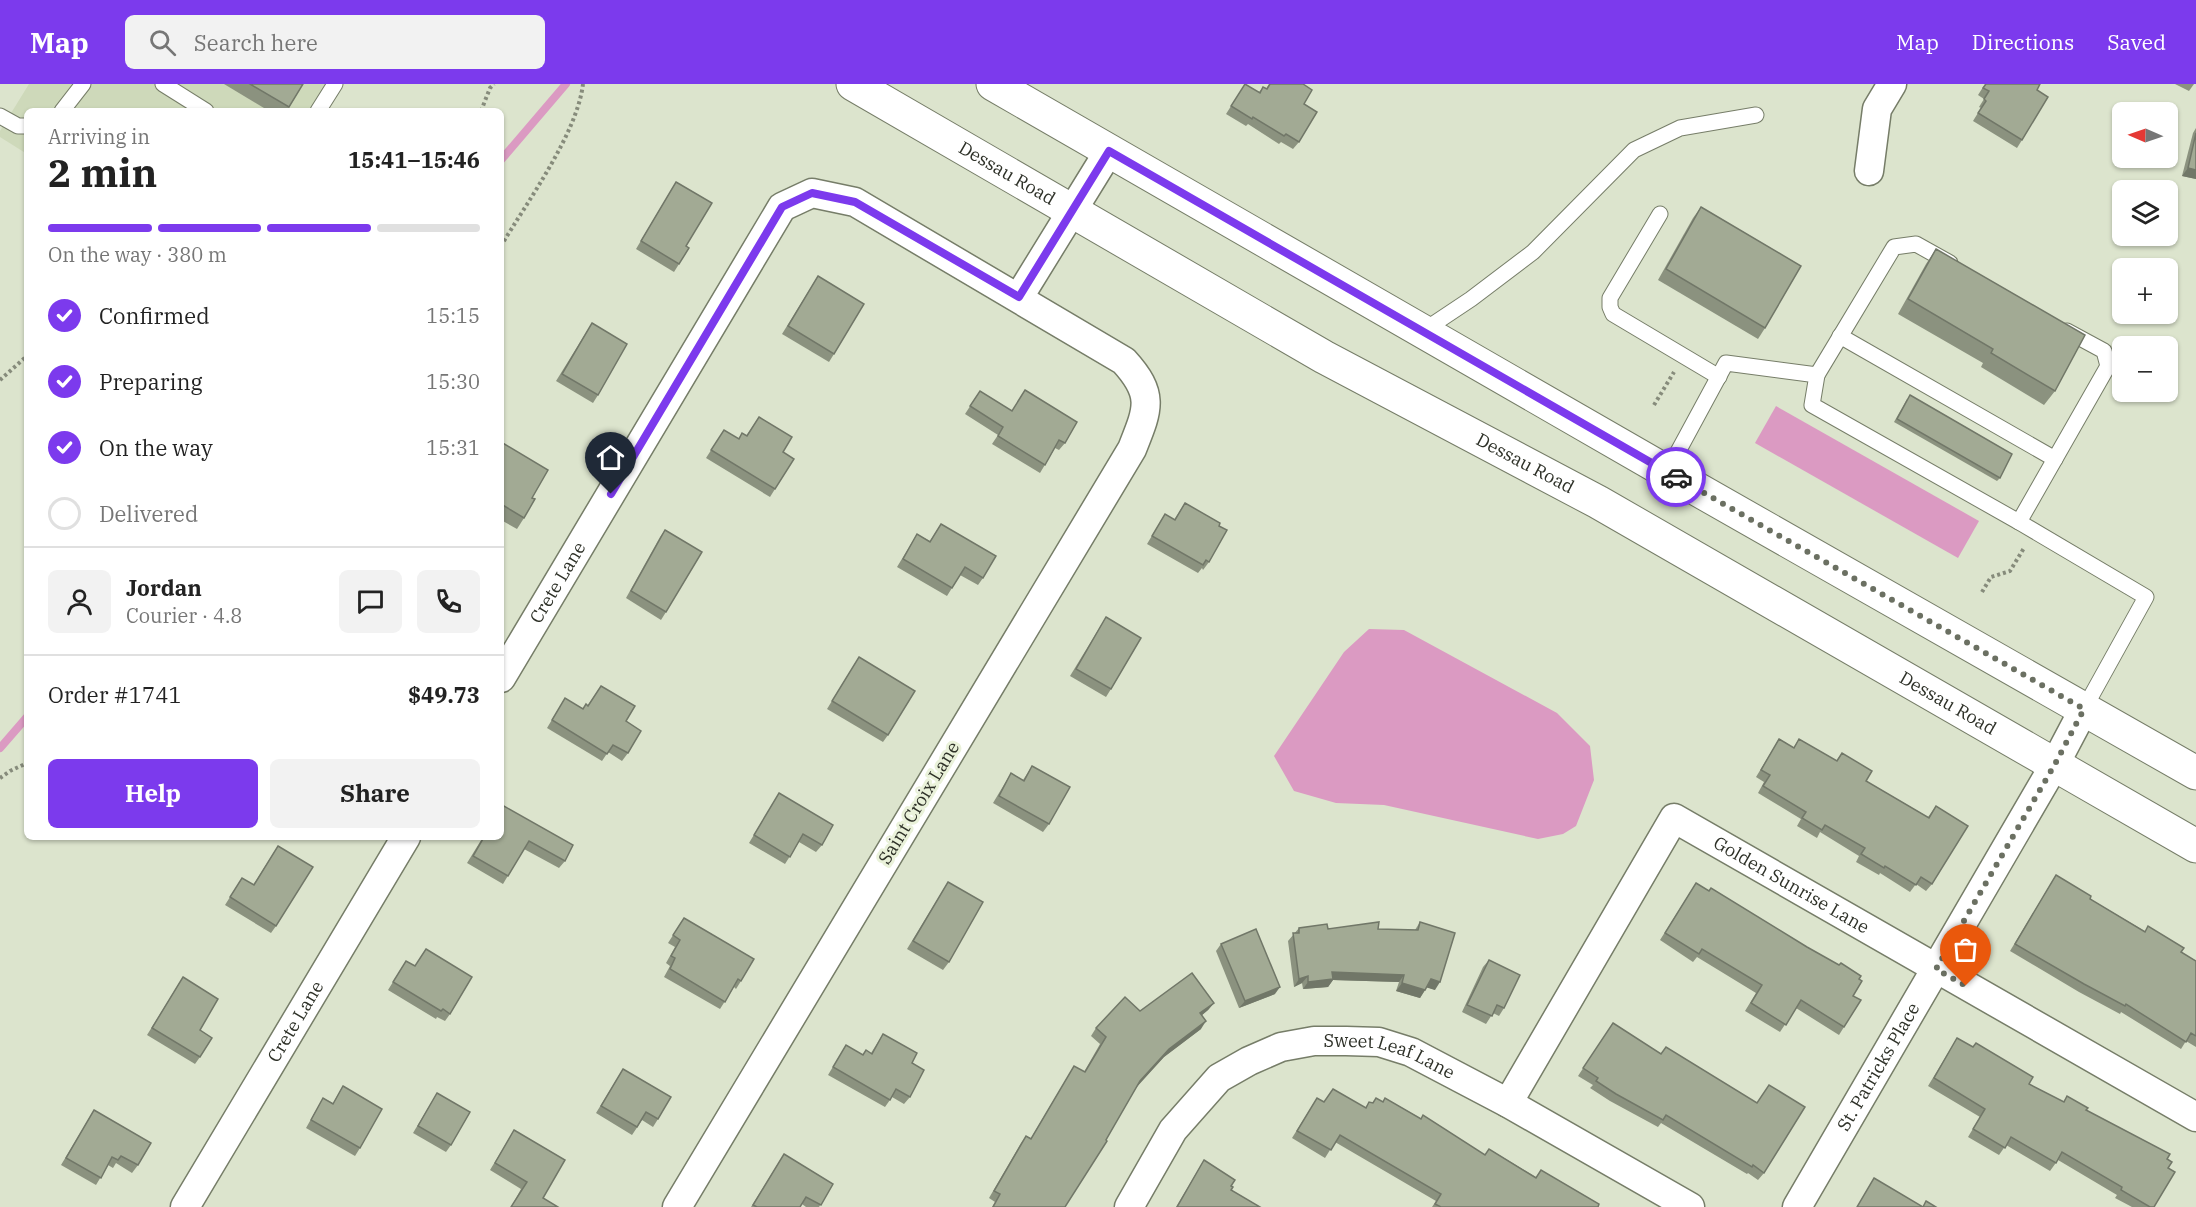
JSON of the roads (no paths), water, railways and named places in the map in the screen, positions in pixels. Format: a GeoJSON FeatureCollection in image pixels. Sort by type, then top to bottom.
{"type":"FeatureCollection","features":[{"type":"Feature","properties":{"kind":"main road","name":"Dessau Road"},"geometry":{"type":"LineString","coordinates":[[853,84],[1324,357],[1598,502],[2196,846]]}},
{"type":"Feature","properties":{"kind":"main road"},"geometry":{"type":"LineString","coordinates":[[993,84],[2196,773]]}},
{"type":"Feature","properties":{"kind":"street"},"geometry":{"type":"LineString","coordinates":[[1869,171],[1877,109],[1892,84]]}},
{"type":"Feature","properties":{"kind":"street"},"geometry":{"type":"LineString","coordinates":[[1019,297],[1109,151]]}},
{"type":"Feature","properties":{"kind":"street","name":"Crete Lane"},"geometry":{"type":"LineString","coordinates":[[504,673],[782,207],[812,193],[855,202],[1019,297]]}},
{"type":"Feature","properties":{"kind":"street","name":"Saint Croix Lane"},"geometry":{"type":"LineString","coordinates":[[677,1207],[1132,449],[1145,417],[1146,394],[1136,374],[1124,361],[1019,297]]}},
{"type":"Feature","properties":{"kind":"street","name":"St. Patricks Place"},"geometry":{"type":"LineString","coordinates":[[1797,1207],[2055,764],[2084,709]]}},
{"type":"Feature","properties":{"kind":"street","name":"Golden Sunrise Lane"},"geometry":{"type":"LineString","coordinates":[[1508,1103],[1674,818],[2196,1117]]}},
{"type":"Feature","properties":{"kind":"street","name":"Crete Lane"},"geometry":{"type":"LineString","coordinates":[[185,1207],[404,840]]}},
{"type":"Feature","properties":{"kind":"street","name":"Sweet Leaf Lane"},"geometry":{"type":"LineString","coordinates":[[1129,1207],[1173,1130],[1219,1078],[1281,1047],[1314,1041],[1379,1042],[1411,1052],[1508,1103],[1690,1207]]}},
{"type":"Feature","properties":{"kind":"lane"},"geometry":{"type":"LineString","coordinates":[[66,108],[83,84]]}},
{"type":"Feature","properties":{"kind":"lane"},"geometry":{"type":"LineString","coordinates":[[163,84],[201,108]]}},
{"type":"Feature","properties":{"kind":"lane"},"geometry":{"type":"LineString","coordinates":[[320,108],[335,84]]}},
{"type":"Feature","properties":{"kind":"lane"},"geometry":{"type":"LineString","coordinates":[[1423,331],[1471,299],[1533,252],[1634,150],[1680,128],[1756,115]]}},
{"type":"Feature","properties":{"kind":"lane"},"geometry":{"type":"LineString","coordinates":[[0,116],[18,126],[24,126]]}},
{"type":"Feature","properties":{"kind":"lane"},"geometry":{"type":"LineString","coordinates":[[1660,214],[1610,298],[1610,307],[1613,314],[1719,377]]}},
{"type":"Feature","properties":{"kind":"lane"},"geometry":{"type":"LineString","coordinates":[[1958,268],[1917,244],[1894,247],[1817,375],[1812,405],[2146,597],[2084,709]]}},
{"type":"Feature","properties":{"kind":"lane"},"geometry":{"type":"LineString","coordinates":[[2019,522],[2108,366],[2104,351],[2052,322]]}},
{"type":"Feature","properties":{"kind":"lane"},"geometry":{"type":"LineString","coordinates":[[1840,336],[2055,459]]}},
{"type":"Feature","properties":{"kind":"lane"},"geometry":{"type":"LineString","coordinates":[[1667,472],[1726,363],[1817,375]]}},
{"type":"Feature","properties":{"kind":"waterway"},"geometry":{"type":"LineString","coordinates":[[504,156],[566,84]]}},
{"type":"Feature","properties":{"kind":"waterway"},"geometry":{"type":"LineString","coordinates":[[0,748],[24,720]]}}]}
